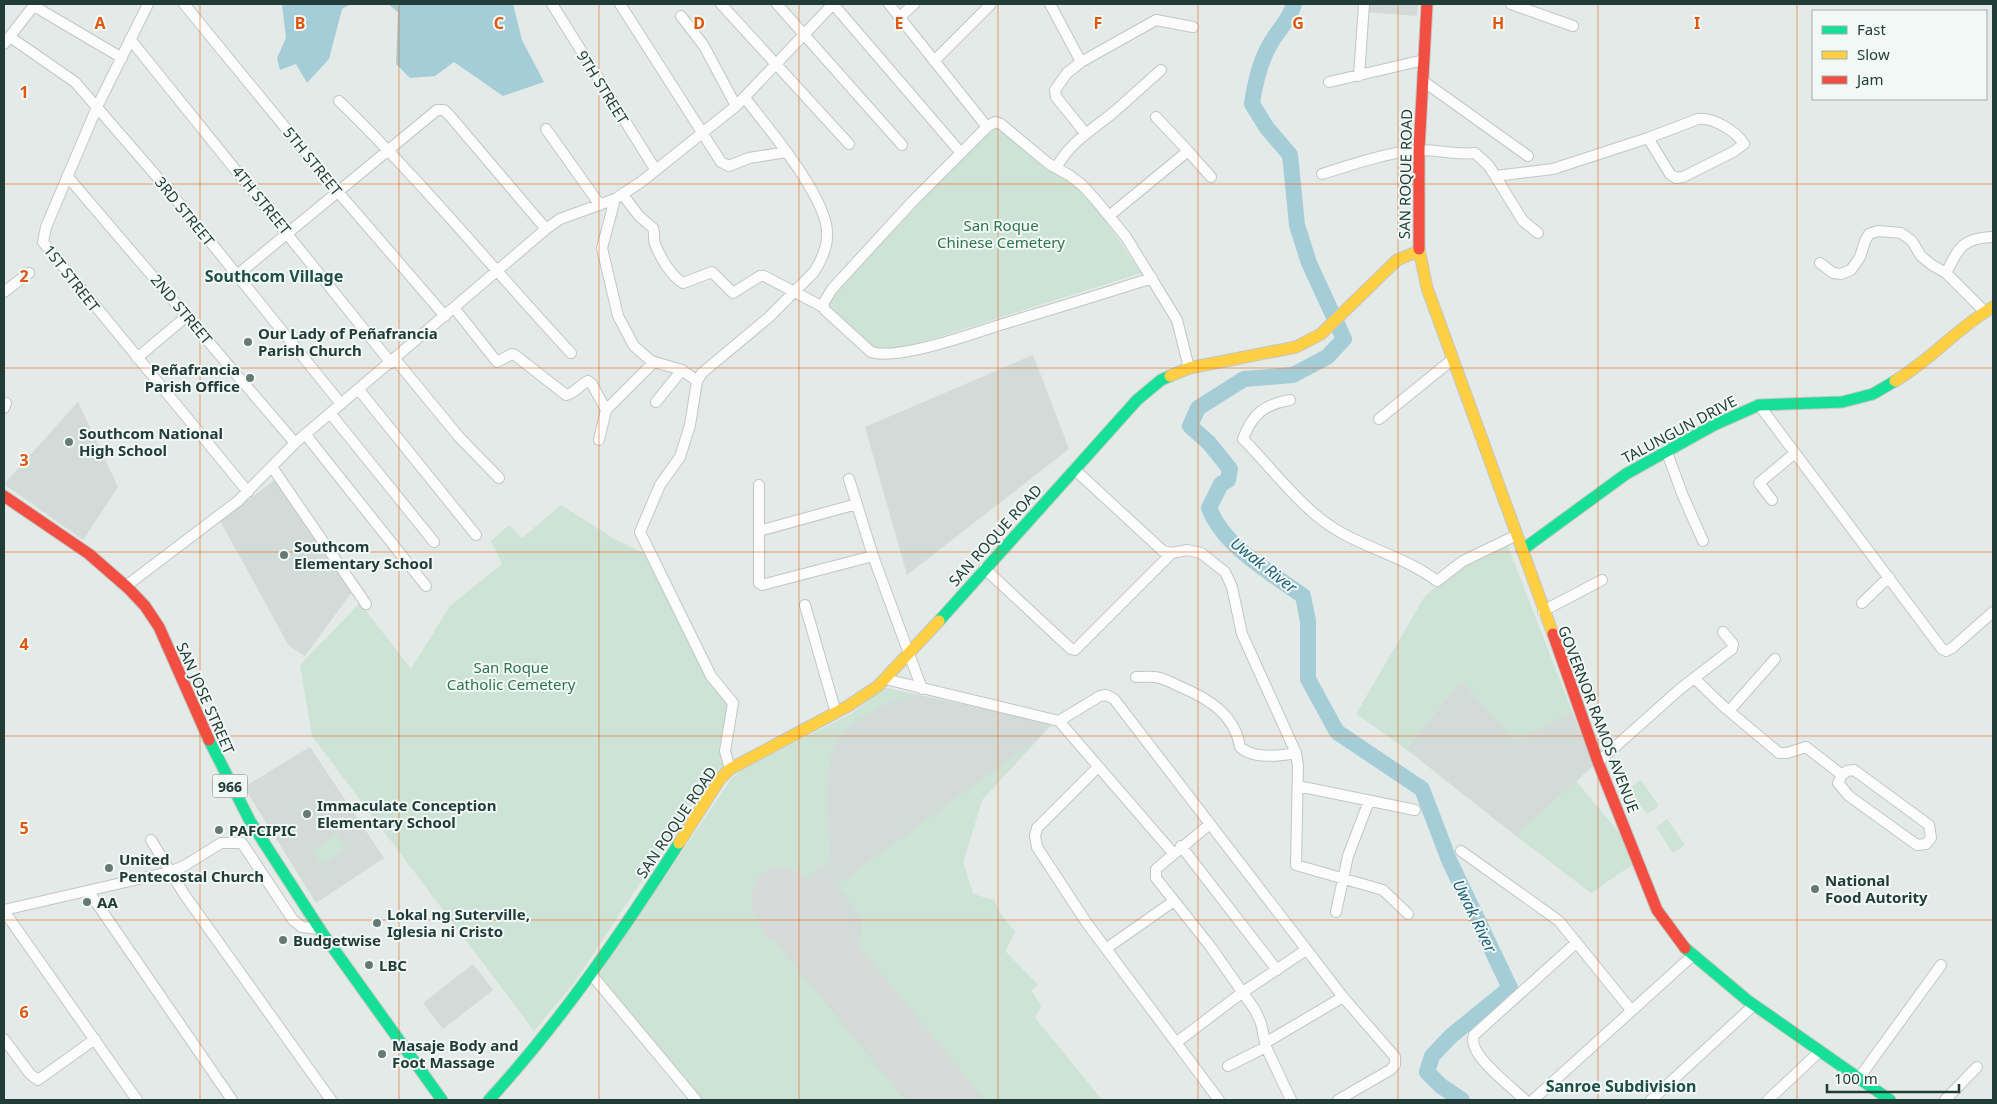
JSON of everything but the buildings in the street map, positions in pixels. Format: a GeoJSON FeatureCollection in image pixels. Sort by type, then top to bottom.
{"type":"FeatureCollection","features":[{"type":"Feature","properties":{"kind":"main road","name":"SAN ROQUE ROAD"},"geometry":{"type":"LineString","coordinates":[[489,1100],[542,1042],[591,974],[720,779],[730,769],[836,713],[885,679],[908,656],[984,568],[1074,469],[1150,388],[1171,375],[1189,368],[1296,346],[1310,341],[1332,324],[1397,260],[1419,251],[1419,150],[1427,4]]}},
{"type":"Feature","properties":{"kind":"main road","name":"GOVERNOR RAMOS AVENUE"},"geometry":{"type":"LineString","coordinates":[[1419,251],[1427,288],[1496,474],[1598,762],[1657,910],[1669,932],[1691,957],[1890,1100]]}},
{"type":"Feature","properties":{"kind":"main road","name":"TALUNGUN DRIVE"},"geometry":{"type":"LineString","coordinates":[[1522,550],[1626,474],[1666,450],[1722,421],[1759,405],[1842,402],[1873,394],[1908,374],[1989,309]]}},
{"type":"Feature","properties":{"kind":"main road","name":"SAN JOSE STREET"},"geometry":{"type":"LineString","coordinates":[[4,496],[103,565],[150,612],[159,627],[220,766],[272,858],[320,929],[442,1100]]}},
{"type":"Feature","properties":{"kind":"street","name":"1ST STREET"},"geometry":{"type":"LineString","coordinates":[[148,4],[97,107],[46,227],[43,242],[248,492]]}},
{"type":"Feature","properties":{"kind":"street","name":"5TH STREET"},"geometry":{"type":"LineString","coordinates":[[184,4],[338,192],[445,316]]}},
{"type":"Feature","properties":{"kind":"street","name":"9TH STREET"},"geometry":{"type":"LineString","coordinates":[[552,4],[655,169]]}},
{"type":"Feature","properties":{"kind":"street"},"geometry":{"type":"LineString","coordinates":[[620,4],[721,162],[729,166],[749,158],[787,152]]}},
{"type":"Feature","properties":{"kind":"street"},"geometry":{"type":"LineString","coordinates":[[721,4],[777,64],[810,104],[849,144]]}},
{"type":"Feature","properties":{"kind":"street"},"geometry":{"type":"LineString","coordinates":[[777,4],[902,145]]}},
{"type":"Feature","properties":{"kind":"street"},"geometry":{"type":"LineString","coordinates":[[126,586],[248,492],[305,434],[546,229],[560,219],[619,197],[736,106],[833,4],[961,154]]}},
{"type":"Feature","properties":{"kind":"street"},"geometry":{"type":"LineString","coordinates":[[889,4],[987,127]]}},
{"type":"Feature","properties":{"kind":"street"},"geometry":{"type":"LineString","coordinates":[[900,17],[914,4]]}},
{"type":"Feature","properties":{"kind":"street"},"geometry":{"type":"LineString","coordinates":[[934,62],[991,4]]}},
{"type":"Feature","properties":{"kind":"street"},"geometry":{"type":"LineString","coordinates":[[1050,4],[1080,62]]}},
{"type":"Feature","properties":{"kind":"street"},"geometry":{"type":"LineString","coordinates":[[1359,76],[1364,4]]}},
{"type":"Feature","properties":{"kind":"street"},"geometry":{"type":"LineString","coordinates":[[1511,4],[1573,26]]}},
{"type":"Feature","properties":{"kind":"street"},"geometry":{"type":"LineString","coordinates":[[7,41],[35,5],[122,58]]}},
{"type":"Feature","properties":{"kind":"street"},"geometry":{"type":"LineString","coordinates":[[680,16],[704,46],[736,106]]}},
{"type":"Feature","properties":{"kind":"street"},"geometry":{"type":"LineString","coordinates":[[1086,134],[1056,96],[1055,90],[1067,73],[1080,62],[1156,20],[1193,27]]}},
{"type":"Feature","properties":{"kind":"street","name":"4TH STREET"},"geometry":{"type":"LineString","coordinates":[[130,39],[393,361],[459,437],[499,478]]}},
{"type":"Feature","properties":{"kind":"street","name":"3RD STREET"},"geometry":{"type":"LineString","coordinates":[[7,41],[75,82],[238,274],[341,404]]}},
{"type":"Feature","properties":{"kind":"street"},"geometry":{"type":"LineString","coordinates":[[1328,82],[1424,60]]}},
{"type":"Feature","properties":{"kind":"street"},"geometry":{"type":"LineString","coordinates":[[1056,168],[1064,153],[1115,111],[1160,70]]}},
{"type":"Feature","properties":{"kind":"street"},"geometry":{"type":"LineString","coordinates":[[1423,81],[1528,156]]}},
{"type":"Feature","properties":{"kind":"street"},"geometry":{"type":"LineString","coordinates":[[730,769],[725,750],[733,703],[711,676],[641,537],[643,520],[660,485],[680,457],[690,426],[698,381],[710,364],[768,318],[818,266],[828,237],[822,212],[787,152],[745,98]]}},
{"type":"Feature","properties":{"kind":"street"},"geometry":{"type":"LineString","coordinates":[[339,101],[390,151],[571,353]]}},
{"type":"Feature","properties":{"kind":"street"},"geometry":{"type":"LineString","coordinates":[[238,274],[390,151],[437,110],[444,110],[546,229]]}},
{"type":"Feature","properties":{"kind":"street"},"geometry":{"type":"LineString","coordinates":[[1156,117],[1210,177]]}},
{"type":"Feature","properties":{"kind":"street"},"geometry":{"type":"LineString","coordinates":[[1495,176],[1553,169],[1648,138],[1698,118],[1706,118],[1737,136],[1744,144],[1734,152],[1683,177],[1676,178],[1670,174],[1648,138]]}},
{"type":"Feature","properties":{"kind":"street"},"geometry":{"type":"LineString","coordinates":[[823,307],[832,289],[912,202],[987,127],[995,122],[1001,124],[1056,168],[1069,174],[1082,185],[1109,216],[1152,278],[1177,320],[1189,368]]}},
{"type":"Feature","properties":{"kind":"street"},"geometry":{"type":"LineString","coordinates":[[546,129],[600,204]]}},
{"type":"Feature","properties":{"kind":"street"},"geometry":{"type":"LineString","coordinates":[[1322,174],[1357,163],[1419,150],[1457,154],[1475,153],[1482,158],[1495,176],[1523,222],[1538,233]]}},
{"type":"Feature","properties":{"kind":"street"},"geometry":{"type":"LineString","coordinates":[[1109,216],[1188,151]]}},
{"type":"Feature","properties":{"kind":"street","name":"2ND STREET"},"geometry":{"type":"LineString","coordinates":[[67,176],[188,315],[295,443]]}},
{"type":"Feature","properties":{"kind":"street"},"geometry":{"type":"LineString","coordinates":[[619,197],[653,228],[654,242],[670,271],[679,280],[684,283],[712,272],[733,293],[760,276],[764,276],[823,307],[871,352],[878,355],[894,354],[942,343],[1152,278]]}},
{"type":"Feature","properties":{"kind":"street"},"geometry":{"type":"LineString","coordinates":[[619,197],[602,248],[612,300],[618,316],[634,346],[654,362],[682,370],[698,381]]}},
{"type":"Feature","properties":{"kind":"street"},"geometry":{"type":"LineString","coordinates":[[1820,263],[1833,273],[1841,274],[1850,270],[1860,257],[1869,234],[1878,231],[1901,233],[1912,241],[1926,260],[1946,273],[1989,309]]}},
{"type":"Feature","properties":{"kind":"street"},"geometry":{"type":"LineString","coordinates":[[1946,273],[1962,244],[1976,238],[1991,237]]}},
{"type":"Feature","properties":{"kind":"street"},"geometry":{"type":"LineString","coordinates":[[4,292],[29,273]]}},
{"type":"Feature","properties":{"kind":"street"},"geometry":{"type":"LineString","coordinates":[[454,309],[494,360],[501,361],[509,355],[515,355],[566,395],[570,395],[588,381],[592,384],[606,410]]}},
{"type":"Feature","properties":{"kind":"street"},"geometry":{"type":"LineString","coordinates":[[137,358],[188,315]]}},
{"type":"Feature","properties":{"kind":"street"},"geometry":{"type":"LineString","coordinates":[[1379,419],[1453,360]]}},
{"type":"Feature","properties":{"kind":"street"},"geometry":{"type":"LineString","coordinates":[[599,440],[606,410],[654,362]]}},
{"type":"Feature","properties":{"kind":"street"},"geometry":{"type":"LineString","coordinates":[[656,402],[682,370]]}},
{"type":"Feature","properties":{"kind":"street"},"geometry":{"type":"LineString","coordinates":[[359,390],[476,535]]}},
{"type":"Feature","properties":{"kind":"street"},"geometry":{"type":"LineString","coordinates":[[1290,400],[1272,403],[1259,412],[1243,439],[1317,516],[1339,531],[1404,560],[1437,581],[1463,561],[1517,535]]}},
{"type":"Feature","properties":{"kind":"street"},"geometry":{"type":"LineString","coordinates":[[1759,405],[1864,542],[1938,645],[1946,651],[1952,648],[1993,612]]}},
{"type":"Feature","properties":{"kind":"street"},"geometry":{"type":"LineString","coordinates":[[330,414],[434,542]]}},
{"type":"Feature","properties":{"kind":"street"},"geometry":{"type":"LineString","coordinates":[[305,434],[426,586]]}},
{"type":"Feature","properties":{"kind":"street"},"geometry":{"type":"LineString","coordinates":[[1666,450],[1683,496],[1704,541]]}},
{"type":"Feature","properties":{"kind":"street"},"geometry":{"type":"LineString","coordinates":[[1772,500],[1759,483],[1765,476],[1796,453]]}},
{"type":"Feature","properties":{"kind":"street"},"geometry":{"type":"LineString","coordinates":[[272,467],[366,604]]}},
{"type":"Feature","properties":{"kind":"street"},"geometry":{"type":"LineString","coordinates":[[1074,469],[1164,551],[1172,553],[1188,550],[1201,553],[1226,572],[1232,587],[1242,634],[1296,753],[1298,786],[1296,865],[1383,890],[1408,914]]}},
{"type":"Feature","properties":{"kind":"street"},"geometry":{"type":"LineString","coordinates":[[849,480],[873,556],[908,656],[922,689]]}},
{"type":"Feature","properties":{"kind":"street"},"geometry":{"type":"LineString","coordinates":[[759,485],[759,583],[762,585],[873,556]]}},
{"type":"Feature","properties":{"kind":"street"},"geometry":{"type":"LineString","coordinates":[[760,531],[857,504]]}},
{"type":"Feature","properties":{"kind":"street"},"geometry":{"type":"LineString","coordinates":[[984,568],[1075,650],[1172,553]]}},
{"type":"Feature","properties":{"kind":"street"},"geometry":{"type":"LineString","coordinates":[[1862,603],[1888,577]]}},
{"type":"Feature","properties":{"kind":"street"},"geometry":{"type":"LineString","coordinates":[[1543,611],[1602,580]]}},
{"type":"Feature","properties":{"kind":"street"},"geometry":{"type":"LineString","coordinates":[[805,605],[836,713]]}},
{"type":"Feature","properties":{"kind":"street"},"geometry":{"type":"LineString","coordinates":[[1598,762],[1694,678],[1732,649],[1733,644],[1724,632]]}},
{"type":"Feature","properties":{"kind":"street"},"geometry":{"type":"LineString","coordinates":[[1729,711],[1775,659]]}},
{"type":"Feature","properties":{"kind":"street"},"geometry":{"type":"LineString","coordinates":[[1136,677],[1160,678],[1205,698],[1226,717],[1238,736],[1240,748],[1245,751],[1280,756],[1296,753]]}},
{"type":"Feature","properties":{"kind":"street"},"geometry":{"type":"LineString","coordinates":[[1694,678],[1729,711],[1779,753],[1787,753],[1806,747],[1842,775]]}},
{"type":"Feature","properties":{"kind":"street"},"geometry":{"type":"LineString","coordinates":[[885,679],[1059,721],[1098,767],[1177,850],[1277,970]]}},
{"type":"Feature","properties":{"kind":"street"},"geometry":{"type":"LineString","coordinates":[[1059,721],[1100,696],[1106,695],[1114,699],[1306,950],[1343,997],[1395,1057],[1396,1061],[1390,1070],[1338,1100]]}},
{"type":"Feature","properties":{"kind":"street"},"geometry":{"type":"LineString","coordinates":[[1098,767],[1037,828],[1035,836],[1040,854],[1219,1100]]}},
{"type":"Feature","properties":{"kind":"street"},"geometry":{"type":"LineString","coordinates":[[1854,770],[1864,775],[1928,825],[1931,838],[1926,844],[1917,845],[1849,796],[1838,783],[1842,775],[1847,771],[1854,770]]}},
{"type":"Feature","properties":{"kind":"street"},"geometry":{"type":"LineString","coordinates":[[1298,786],[1352,795],[1369,801],[1416,810]]}},
{"type":"Feature","properties":{"kind":"street"},"geometry":{"type":"LineString","coordinates":[[1336,912],[1348,856],[1369,801]]}},
{"type":"Feature","properties":{"kind":"street"},"geometry":{"type":"LineString","coordinates":[[1210,824],[1177,850],[1154,873],[1255,1010],[1266,1045],[1291,1100]]}},
{"type":"Feature","properties":{"kind":"street"},"geometry":{"type":"LineString","coordinates":[[151,840],[169,872],[331,1100]]}},
{"type":"Feature","properties":{"kind":"street"},"geometry":{"type":"LineString","coordinates":[[137,1100],[4,911],[169,872],[184,866],[221,843],[242,843],[293,920],[302,928],[320,929]]}},
{"type":"Feature","properties":{"kind":"street"},"geometry":{"type":"LineString","coordinates":[[1461,851],[1559,921],[1630,1010]]}},
{"type":"Feature","properties":{"kind":"street"},"geometry":{"type":"LineString","coordinates":[[89,892],[232,1100]]}},
{"type":"Feature","properties":{"kind":"street"},"geometry":{"type":"LineString","coordinates":[[1107,948],[1174,901]]}},
{"type":"Feature","properties":{"kind":"street"},"geometry":{"type":"LineString","coordinates":[[1525,1100],[1474,1050],[1471,1041],[1474,1035],[1576,943]]}},
{"type":"Feature","properties":{"kind":"street"},"geometry":{"type":"LineString","coordinates":[[1177,1042],[1243,992],[1306,950]]}},
{"type":"Feature","properties":{"kind":"street"},"geometry":{"type":"LineString","coordinates":[[1533,1100],[1630,1010],[1691,957]]}},
{"type":"Feature","properties":{"kind":"street"},"geometry":{"type":"LineString","coordinates":[[1859,1078],[1941,965]]}},
{"type":"Feature","properties":{"kind":"street"},"geometry":{"type":"LineString","coordinates":[[591,974],[696,1100]]}},
{"type":"Feature","properties":{"kind":"street"},"geometry":{"type":"LineString","coordinates":[[1228,1066],[1266,1045],[1343,997]]}},
{"type":"Feature","properties":{"kind":"street"},"geometry":{"type":"LineString","coordinates":[[1651,1100],[1754,1004]]}},
{"type":"Feature","properties":{"kind":"street"},"geometry":{"type":"LineString","coordinates":[[4,1039],[30,1074],[38,1080],[95,1039]]}},
{"type":"Feature","properties":{"kind":"street"},"geometry":{"type":"LineString","coordinates":[[1768,1100],[1820,1051]]}},
{"type":"Feature","properties":{"kind":"street"},"geometry":{"type":"LineString","coordinates":[[1945,1100],[1977,1067]]}},
{"type":"Feature","properties":{"kind":"shaded area"},"geometry":{"type":"Polygon","coordinates":[[[1366,4],[1418,4],[1417,16],[1365,12],[1366,4]]]}},
{"type":"Feature","properties":{"kind":"shaded area"},"geometry":{"type":"Polygon","coordinates":[[[1033,355],[1069,449],[907,575],[865,427],[1033,355]]]}},
{"type":"Feature","properties":{"kind":"shaded area","name":"Southcom National High School"},"geometry":{"type":"Polygon","coordinates":[[[78,402],[118,487],[83,540],[4,484],[78,402]]]}},
{"type":"Feature","properties":{"kind":"shaded area","name":"Southcom Elementary School"},"geometry":{"type":"Polygon","coordinates":[[[276,479],[354,589],[305,656],[289,646],[220,521],[276,479]]]}},
{"type":"Feature","properties":{"kind":"shaded area"},"geometry":{"type":"Polygon","coordinates":[[[1461,680],[1516,740],[1572,711],[1594,765],[1516,836],[1406,749],[1461,680]]]}},
{"type":"Feature","properties":{"kind":"shaded area"},"geometry":{"type":"Polygon","coordinates":[[[886,688],[1053,723],[982,800],[963,862],[973,894],[995,901],[999,912],[1015,932],[1005,951],[1038,985],[1031,990],[1041,1006],[1035,1018],[1102,1100],[702,1100],[731,779],[743,769],[851,714],[886,688]]]}},
{"type":"Feature","properties":{"kind":"shaded area","name":"Immaculate Conception Elementary School"},"geometry":{"type":"Polygon","coordinates":[[[310,747],[384,858],[316,903],[244,787],[310,747]]]}},
{"type":"Feature","properties":{"kind":"shaded area"},"geometry":{"type":"Polygon","coordinates":[[[473,964],[493,990],[443,1029],[423,1003],[473,964]]]}},
{"type":"Feature","properties":{"kind":"green space","name":"San Roque Chinese Cemetery"},"geometry":{"type":"Polygon","coordinates":[[[998,126],[1062,174],[1091,199],[1141,273],[907,347],[876,348],[861,343],[828,303],[842,285],[977,143],[998,126]]]}},
{"type":"Feature","properties":{"kind":"green space","name":"San Roque Catholic Cemetery"},"geometry":{"type":"Polygon","coordinates":[[[561,505],[616,540],[648,555],[712,686],[728,700],[730,708],[724,766],[699,794],[574,983],[534,1031],[312,736],[300,665],[360,603],[411,669],[450,606],[502,564],[491,541],[509,525],[522,538],[561,505]]]}},
{"type":"Feature","properties":{"kind":"green space"},"geometry":{"type":"Polygon","coordinates":[[[1507,544],[1572,711],[1516,741],[1461,680],[1406,749],[1356,714],[1425,596],[1464,564],[1507,544]]]}},
{"type":"Feature","properties":{"kind":"green space"},"geometry":{"type":"Polygon","coordinates":[[[886,688],[911,694],[891,702],[848,728],[840,736],[831,755],[827,784],[830,859],[827,865],[814,871],[805,879],[799,873],[752,913],[905,1100],[702,1100],[599,975],[731,779],[743,769],[851,714],[886,688]]]}},
{"type":"Feature","properties":{"kind":"green space"},"geometry":{"type":"Polygon","coordinates":[[[1036,740],[982,800],[963,862],[973,894],[995,901],[999,912],[1015,932],[1005,951],[1038,985],[1031,990],[1041,1006],[1035,1018],[1102,1100],[985,1100],[859,946],[863,920],[837,885],[1036,740]]]}},
{"type":"Feature","properties":{"kind":"green space"},"geometry":{"type":"Polygon","coordinates":[[[1641,780],[1659,806],[1647,814],[1629,788],[1641,780]]]}},
{"type":"Feature","properties":{"kind":"green space"},"geometry":{"type":"Polygon","coordinates":[[[1576,781],[1621,835],[1632,865],[1591,893],[1516,836],[1576,781]]]}},
{"type":"Feature","properties":{"kind":"green space"},"geometry":{"type":"Polygon","coordinates":[[[1667,819],[1685,845],[1673,853],[1656,827],[1667,819]]]}},
{"type":"Feature","properties":{"kind":"green space"},"geometry":{"type":"Polygon","coordinates":[[[336,834],[346,848],[321,865],[312,850],[336,834]]]}},
{"type":"Feature","properties":{"kind":"water"},"geometry":{"type":"Polygon","coordinates":[[[282,4],[351,4],[342,9],[329,59],[307,83],[296,64],[280,70],[277,58],[286,38],[282,4]]]}},
{"type":"Feature","properties":{"kind":"water"},"geometry":{"type":"Polygon","coordinates":[[[388,4],[513,4],[522,40],[544,82],[503,96],[454,62],[435,76],[410,78],[396,64],[398,12],[388,4]]]}},
{"type":"Feature","properties":{"kind":"waterway","name":"Uwak River"},"geometry":{"type":"LineString","coordinates":[[1294,4],[1261,63],[1252,104],[1267,128],[1290,155],[1297,225],[1309,263],[1344,339],[1327,357],[1293,375],[1244,379],[1198,408],[1190,426],[1209,443],[1230,469],[1228,480],[1221,484],[1209,508],[1216,522],[1225,535],[1249,558],[1303,596],[1308,621],[1308,679],[1337,732],[1422,789],[1449,860],[1510,988],[1451,1036],[1432,1056],[1427,1072],[1441,1086],[1462,1100]]}},
{"type":"Feature","properties":{"kind":"taxiway"},"geometry":{"type":"LineString","coordinates":[[813,937],[804,902],[813,890],[825,893],[833,910],[837,938],[837,966]]}},
{"type":"Feature","properties":{"kind":"taxiway"},"geometry":{"type":"LineString","coordinates":[[807,912],[797,909],[786,910],[778,916],[773,926],[821,947]]}},
{"type":"Feature","properties":{"kind":"runway"},"geometry":{"type":"LineString","coordinates":[[781,897],[946,1100]]}},
{"type":"Feature","properties":{"kind":"traffic: fast"},"geometry":{"type":"LineString","coordinates":[[939,621],[1137,400],[1161,380],[1170,376]]}},
{"type":"Feature","properties":{"kind":"traffic: fast"},"geometry":{"type":"LineString","coordinates":[[1522,550],[1626,474],[1714,425],[1759,405],[1842,402],[1873,394],[1895,381]]}},
{"type":"Feature","properties":{"kind":"traffic: fast"},"geometry":{"type":"LineString","coordinates":[[209,740],[250,821],[323,934],[442,1100]]}},
{"type":"Feature","properties":{"kind":"traffic: fast"},"geometry":{"type":"LineString","coordinates":[[489,1100],[541,1039],[589,976],[679,843]]}},
{"type":"Feature","properties":{"kind":"traffic: fast"},"geometry":{"type":"LineString","coordinates":[[1685,948],[1747,1000],[1890,1100]]}},
{"type":"Feature","properties":{"kind":"traffic: slow"},"geometry":{"type":"LineString","coordinates":[[1419,249],[1427,288],[1553,634]]}},
{"type":"Feature","properties":{"kind":"traffic: slow"},"geometry":{"type":"LineString","coordinates":[[1170,376],[1189,368],[1296,347],[1321,334],[1397,260],[1419,251]]}},
{"type":"Feature","properties":{"kind":"traffic: slow"},"geometry":{"type":"LineString","coordinates":[[1895,381],[1993,307]]}},
{"type":"Feature","properties":{"kind":"traffic: slow"},"geometry":{"type":"LineString","coordinates":[[679,843],[720,779],[730,769],[848,706],[878,686],[939,621]]}},
{"type":"Feature","properties":{"kind":"traffic: jam"},"geometry":{"type":"LineString","coordinates":[[1419,249],[1419,150],[1427,4]]}},
{"type":"Feature","properties":{"kind":"traffic: jam"},"geometry":{"type":"LineString","coordinates":[[4,496],[89,554],[128,588],[145,606],[159,627],[209,740]]}},
{"type":"Feature","properties":{"kind":"traffic: jam"},"geometry":{"type":"LineString","coordinates":[[1553,634],[1598,762],[1657,910],[1685,948]]}},
{"type":"Feature","properties":{"kind":"place","name":"Our Lady of Peñafrancia Parish Church"},"geometry":{"type":"Point","coordinates":[248,342]}},
{"type":"Feature","properties":{"kind":"place","name":"Peñafrancia Parish Office"},"geometry":{"type":"Point","coordinates":[250,378]}},
{"type":"Feature","properties":{"kind":"place","name":"Southcom National High School"},"geometry":{"type":"Point","coordinates":[69,442]}},
{"type":"Feature","properties":{"kind":"place","name":"Southcom Elementary School"},"geometry":{"type":"Point","coordinates":[284,555]}},
{"type":"Feature","properties":{"kind":"place","name":"Immaculate Conception Elementary School"},"geometry":{"type":"Point","coordinates":[307,814]}},
{"type":"Feature","properties":{"kind":"place","name":"PAFCIPIC"},"geometry":{"type":"Point","coordinates":[219,830]}},
{"type":"Feature","properties":{"kind":"place","name":"United Pentecostal Church"},"geometry":{"type":"Point","coordinates":[109,868]}},
{"type":"Feature","properties":{"kind":"place","name":"National Food Autority"},"geometry":{"type":"Point","coordinates":[1815,889]}},
{"type":"Feature","properties":{"kind":"place","name":"AA"},"geometry":{"type":"Point","coordinates":[87,902]}},
{"type":"Feature","properties":{"kind":"place","name":"Lokal ng Suterville, Iglesia ni Cristo"},"geometry":{"type":"Point","coordinates":[377,923]}},
{"type":"Feature","properties":{"kind":"place","name":"Budgetwise"},"geometry":{"type":"Point","coordinates":[283,940]}},
{"type":"Feature","properties":{"kind":"place","name":"LBC"},"geometry":{"type":"Point","coordinates":[369,965]}},
{"type":"Feature","properties":{"kind":"place","name":"Masaje Body and Foot Massage"},"geometry":{"type":"Point","coordinates":[382,1054]}},
{"type":"Feature","properties":{"kind":"district","name":"Southcom Village"},"geometry":{"type":"Point","coordinates":[274,276]}},
{"type":"Feature","properties":{"kind":"district","name":"Sanroe Subdivision"},"geometry":{"type":"Point","coordinates":[1621,1086]}}]}
